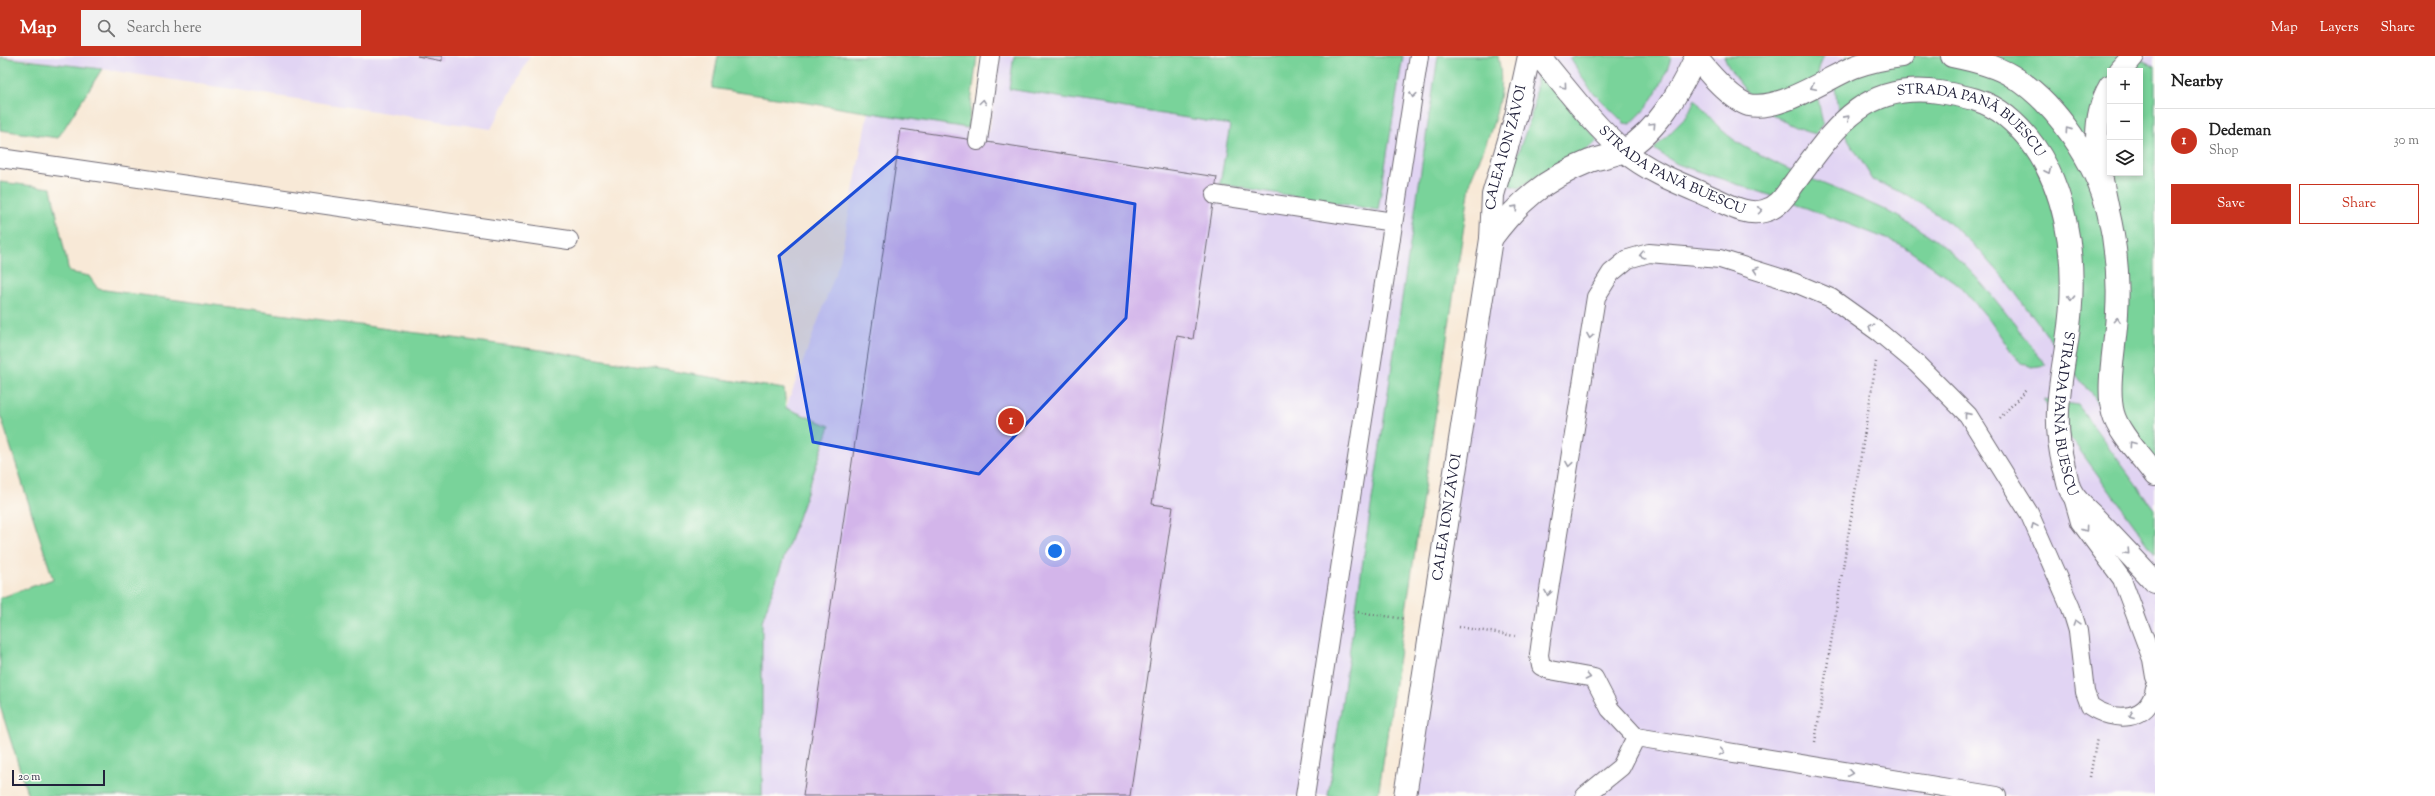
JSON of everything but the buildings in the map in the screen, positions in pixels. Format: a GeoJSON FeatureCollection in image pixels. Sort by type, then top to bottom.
{"type":"FeatureCollection","features":[{"type":"Feature","properties":{"kind":"main road","name":"CALEA ION ZĂVOI"},"geometry":{"type":"LineString","coordinates":[[1405,796],[1491,239],[1493,195],[1516,116],[1529,56]]}},
{"type":"Feature","properties":{"kind":"main road","name":"STRADA PANĂ BUESCU"},"geometry":{"type":"LineString","coordinates":[[1539,56],[1598,125],[1624,151],[1673,181],[1742,211],[1762,212],[1778,205],[1819,149],[1853,112],[1874,98],[1900,91],[1932,91],[1964,96],[1987,104],[2004,114],[2019,127],[2039,154],[2061,204],[2068,235],[2072,272],[2071,309],[2059,386],[2057,418],[2059,445],[2071,493],[2155,582]]}},
{"type":"Feature","properties":{"kind":"main road"},"geometry":{"type":"LineString","coordinates":[[1696,57],[1732,95],[1751,105],[1783,102],[1855,67],[1878,59],[1902,56]]}},
{"type":"Feature","properties":{"kind":"main road"},"geometry":{"type":"LineString","coordinates":[[1952,56],[1979,62],[2012,75],[2035,92],[2060,118],[2077,143],[2108,210]]}},
{"type":"Feature","properties":{"kind":"main road"},"geometry":{"type":"LineString","coordinates":[[2123,68],[2133,56]]}},
{"type":"Feature","properties":{"kind":"main road","name":"CALEA ION ZĂVOI"},"geometry":{"type":"LineString","coordinates":[[1491,239],[1520,202],[1538,189],[1590,161],[1624,151],[1643,136],[1663,113],[1682,86],[1696,57]]}},
{"type":"Feature","properties":{"kind":"main road"},"geometry":{"type":"LineString","coordinates":[[2107,94],[2100,114],[2096,148],[2115,248],[2117,287],[2112,412],[2120,427],[2155,475]]}},
{"type":"Feature","properties":{"kind":"lane"},"geometry":{"type":"LineString","coordinates":[[978,141],[990,56]]}},
{"type":"Feature","properties":{"kind":"lane"},"geometry":{"type":"LineString","coordinates":[[1305,796],[1419,56]]}},
{"type":"Feature","properties":{"kind":"lane"},"geometry":{"type":"LineString","coordinates":[[0,158],[569,240]]}},
{"type":"Feature","properties":{"kind":"lane"},"geometry":{"type":"LineString","coordinates":[[1214,195],[1393,222]]}},
{"type":"Feature","properties":{"kind":"lane"},"geometry":{"type":"LineString","coordinates":[[1997,796],[1636,737],[1610,709],[1594,678],[1550,670],[1541,666],[1539,655],[1596,297],[1611,273],[1628,258],[1649,253],[1720,259],[1785,280],[1831,298],[1880,333],[1916,363],[1968,415],[2029,513],[2071,608],[2078,631],[2085,692],[2090,706],[2102,714],[2112,717],[2133,716],[2143,709],[2153,697],[2155,688]]}},
{"type":"Feature","properties":{"kind":"lane"},"geometry":{"type":"LineString","coordinates":[[2071,493],[2080,522],[2122,579],[2152,660],[2155,677]]}},
{"type":"Feature","properties":{"kind":"lane"},"geometry":{"type":"LineString","coordinates":[[1585,796],[1621,767],[1636,737]]}},
{"type":"Feature","properties":{"kind":"path"},"geometry":{"type":"LineString","coordinates":[[1814,746],[1880,333]]}},
{"type":"Feature","properties":{"kind":"path"},"geometry":{"type":"LineString","coordinates":[[1996,423],[2026,390]]}},
{"type":"Feature","properties":{"kind":"path"},"geometry":{"type":"LineString","coordinates":[[2090,777],[2102,714]]}},
{"type":"Feature","properties":{"kind":"highlighted area"},"geometry":{"type":"Polygon","coordinates":[[[896,157],[1135,204],[1126,318],[979,474],[813,442],[779,256],[896,157]]]}},
{"type":"Feature","properties":{"kind":"shaded area"},"geometry":{"type":"Polygon","coordinates":[[[0,56],[530,56],[491,129],[102,69],[0,56]]]}},
{"type":"Feature","properties":{"kind":"shaded area"},"geometry":{"type":"Polygon","coordinates":[[[1000,56],[1460,56],[1341,796],[762,796],[761,621],[830,426],[786,408],[840,261],[868,112],[989,132],[1000,56]]]}},
{"type":"Feature","properties":{"kind":"shaded area"},"geometry":{"type":"Polygon","coordinates":[[[1529,56],[2155,56],[2155,796],[1405,796],[1491,239],[1529,56]]]}},
{"type":"Feature","properties":{"kind":"green space"},"geometry":{"type":"Polygon","coordinates":[[[718,56],[977,56],[968,128],[712,88],[718,56]]]}},
{"type":"Feature","properties":{"kind":"green space"},"geometry":{"type":"Polygon","coordinates":[[[1014,56],[1403,56],[1378,210],[1220,184],[1230,125],[1009,89],[1014,56]]]}},
{"type":"Feature","properties":{"kind":"green space"},"geometry":{"type":"Polygon","coordinates":[[[1438,56],[1498,56],[1500,88],[1498,103],[1490,134],[1471,179],[1378,796],[1328,796],[1438,56]]]}},
{"type":"Feature","properties":{"kind":"green space"},"geometry":{"type":"Polygon","coordinates":[[[1582,56],[1671,56],[1671,58],[1656,94],[1645,109],[1630,124],[1624,123],[1589,88],[1570,58],[1582,56]]]}},
{"type":"Feature","properties":{"kind":"green space"},"geometry":{"type":"Polygon","coordinates":[[[1724,56],[1824,56],[1818,72],[1818,98],[1823,123],[1816,134],[1801,130],[1787,123],[1761,106],[1739,83],[1724,56]]]}},
{"type":"Feature","properties":{"kind":"green space"},"geometry":{"type":"Polygon","coordinates":[[[1846,56],[2133,56],[2155,66],[2155,480],[2004,278],[1980,251],[1946,220],[1907,195],[1873,180],[1845,134],[1839,121],[1835,85],[1846,56]]]}},
{"type":"Feature","properties":{"kind":"green space"},"geometry":{"type":"Polygon","coordinates":[[[0,57],[102,69],[58,138],[0,130],[0,57]]]}},
{"type":"Feature","properties":{"kind":"green space"},"geometry":{"type":"Polygon","coordinates":[[[1536,76],[1543,78],[1598,140],[1585,151],[1564,158],[1519,188],[1509,185],[1516,158],[1534,104],[1536,76]]]}},
{"type":"Feature","properties":{"kind":"green space"},"geometry":{"type":"Polygon","coordinates":[[[1695,99],[1719,127],[1753,152],[1783,167],[1861,199],[1900,217],[1937,241],[1955,256],[1988,290],[2046,365],[2032,367],[2022,363],[2011,351],[1988,318],[1959,285],[1900,244],[1796,204],[1677,164],[1654,149],[1687,116],[1695,99]]]}},
{"type":"Feature","properties":{"kind":"green space"},"geometry":{"type":"Polygon","coordinates":[[[0,182],[51,188],[69,272],[89,276],[98,289],[555,352],[784,389],[786,408],[830,426],[762,621],[762,796],[28,796],[0,706],[0,598],[53,579],[0,414],[0,182]]]}},
{"type":"Feature","properties":{"kind":"green space"},"geometry":{"type":"Polygon","coordinates":[[[2043,400],[2078,405],[2155,510],[2155,553],[2043,400]]]}},
{"type":"Feature","properties":{"kind":"place","name":"Dedeman"},"geometry":{"type":"Point","coordinates":[1011,421]}}]}
